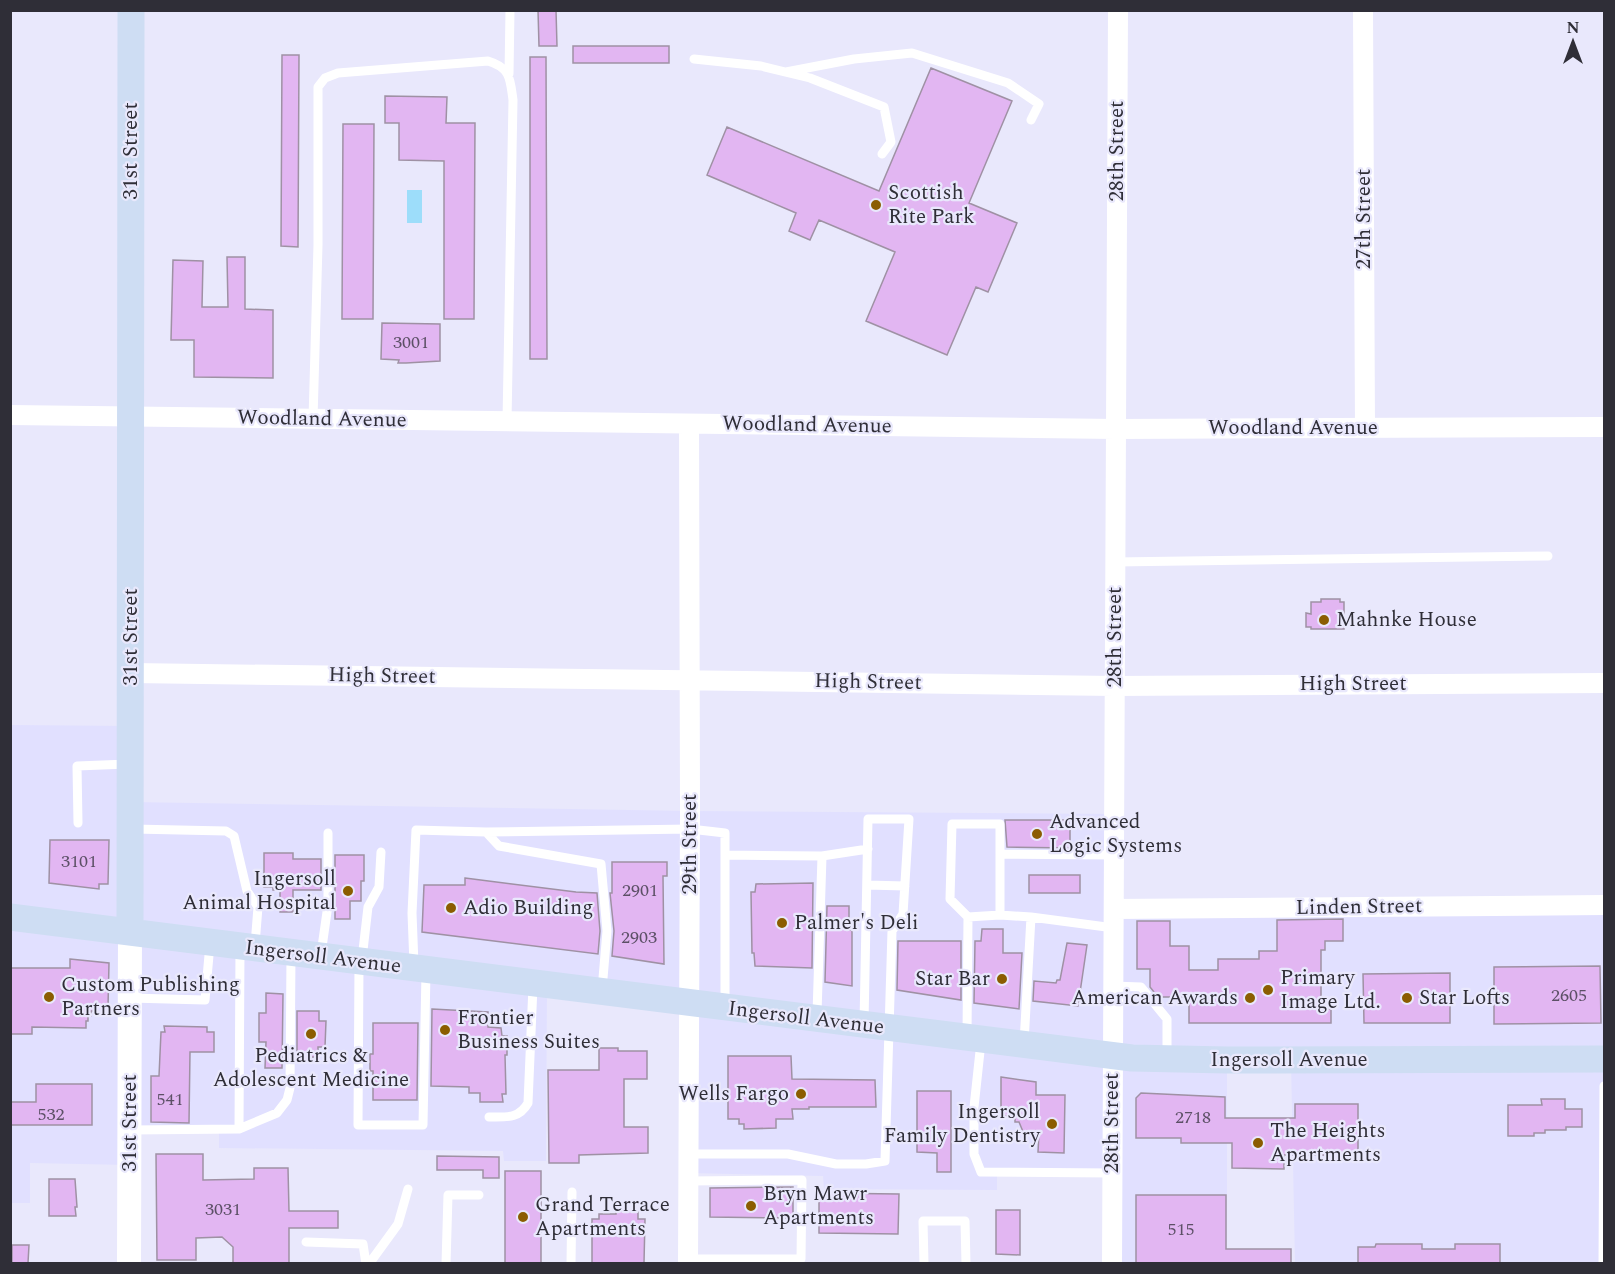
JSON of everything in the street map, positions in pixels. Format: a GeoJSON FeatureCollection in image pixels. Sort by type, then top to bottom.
{"type":"FeatureCollection","features":[{"type":"Feature","properties":{"kind":"main road","name":"31st Street"},"geometry":{"type":"LineString","coordinates":[[130,932],[132,10]]}},
{"type":"Feature","properties":{"kind":"main road","name":"Ingersoll Avenue"},"geometry":{"type":"LineString","coordinates":[[10,917],[1113,1056],[1167,1059],[1605,1059]]}},
{"type":"Feature","properties":{"kind":"street","name":"28th Street"},"geometry":{"type":"LineString","coordinates":[[1112,1263],[1118,10]]}},
{"type":"Feature","properties":{"kind":"street","name":"27th Street"},"geometry":{"type":"LineString","coordinates":[[1363,10],[1365,428]]}},
{"type":"Feature","properties":{"kind":"street","name":"Woodland Avenue"},"geometry":{"type":"LineString","coordinates":[[10,416],[1116,429],[1605,427]]}},
{"type":"Feature","properties":{"kind":"street","name":"29th Street"},"geometry":{"type":"LineString","coordinates":[[688,1261],[689,424]]}},
{"type":"Feature","properties":{"kind":"street","name":"High Street"},"geometry":{"type":"LineString","coordinates":[[130,673],[1114,686],[1605,683]]}},
{"type":"Feature","properties":{"kind":"street","name":"Linden Street"},"geometry":{"type":"LineString","coordinates":[[1114,918],[1605,905]]}},
{"type":"Feature","properties":{"kind":"street","name":"31st Street"},"geometry":{"type":"LineString","coordinates":[[129,1263],[130,932]]}},
{"type":"Feature","properties":{"kind":"lane"},"geometry":{"type":"LineString","coordinates":[[507,421],[513,100],[509,74],[510,10]]}},
{"type":"Feature","properties":{"kind":"lane"},"geometry":{"type":"LineString","coordinates":[[786,72],[854,59],[912,53],[1008,83],[1039,104],[1032,120]]}},
{"type":"Feature","properties":{"kind":"lane"},"geometry":{"type":"LineString","coordinates":[[694,59],[761,66],[810,78],[884,107],[891,142],[882,154]]}},
{"type":"Feature","properties":{"kind":"lane"},"geometry":{"type":"LineString","coordinates":[[313,419],[318,245],[318,87],[325,78],[338,73],[488,61],[500,64],[509,74]]}},
{"type":"Feature","properties":{"kind":"lane"},"geometry":{"type":"LineString","coordinates":[[1115,562],[1548,556]]}},
{"type":"Feature","properties":{"kind":"lane"},"geometry":{"type":"LineString","coordinates":[[78,823],[77,766],[130,764]]}},
{"type":"Feature","properties":{"kind":"lane"},"geometry":{"type":"LineString","coordinates":[[689,1154],[788,1154],[836,1164],[866,1164],[885,1161],[867,885],[868,819],[909,819],[903,914],[892,931],[877,1027]]}},
{"type":"Feature","properties":{"kind":"lane"},"geometry":{"type":"LineString","coordinates":[[1000,915],[1000,824],[952,824],[950,900],[968,917],[974,1039],[974,1154],[981,1172],[1112,1173]]}},
{"type":"Feature","properties":{"kind":"lane"},"geometry":{"type":"LineString","coordinates":[[130,828],[226,831],[234,836],[247,891],[258,907],[248,947],[240,1129]]}},
{"type":"Feature","properties":{"kind":"lane"},"geometry":{"type":"LineString","coordinates":[[381,852],[379,887],[368,907],[360,962],[358,1125],[423,1125],[420,969],[412,912],[416,830],[486,832],[690,829],[725,832],[725,1007]]}},
{"type":"Feature","properties":{"kind":"lane"},"geometry":{"type":"LineString","coordinates":[[321,956],[328,905],[328,832]]}},
{"type":"Feature","properties":{"kind":"lane"},"geometry":{"type":"LineString","coordinates":[[486,832],[499,846],[601,864],[607,931],[602,992]]}},
{"type":"Feature","properties":{"kind":"lane"},"geometry":{"type":"LineString","coordinates":[[725,855],[822,856],[868,849]]}},
{"type":"Feature","properties":{"kind":"lane"},"geometry":{"type":"LineString","coordinates":[[1000,854],[1114,855]]}},
{"type":"Feature","properties":{"kind":"lane"},"geometry":{"type":"LineString","coordinates":[[816,1019],[822,856]]}},
{"type":"Feature","properties":{"kind":"lane"},"geometry":{"type":"LineString","coordinates":[[867,885],[905,886]]}},
{"type":"Feature","properties":{"kind":"lane"},"geometry":{"type":"LineString","coordinates":[[968,917],[1000,915],[1114,918]]}},
{"type":"Feature","properties":{"kind":"lane"},"geometry":{"type":"LineString","coordinates":[[1024,1045],[1031,917]]}},
{"type":"Feature","properties":{"kind":"lane"},"geometry":{"type":"LineString","coordinates":[[130,998],[206,1000],[210,942]]}},
{"type":"Feature","properties":{"kind":"lane"},"geometry":{"type":"LineString","coordinates":[[130,1130],[240,1129],[277,1113],[286,1100],[290,1088],[291,953]]}},
{"type":"Feature","properties":{"kind":"lane"},"geometry":{"type":"LineString","coordinates":[[489,1117],[512,1117],[524,1110],[528,1103],[534,983]]}},
{"type":"Feature","properties":{"kind":"lane"},"geometry":{"type":"LineString","coordinates":[[1113,986],[1141,987],[1167,1018],[1167,1059]]}},
{"type":"Feature","properties":{"kind":"lane"},"geometry":{"type":"LineString","coordinates":[[1603,1263],[1605,1086]]}},
{"type":"Feature","properties":{"kind":"lane"},"geometry":{"type":"LineString","coordinates":[[688,1261],[801,1258],[802,1216],[802,1180],[689,1181]]}},
{"type":"Feature","properties":{"kind":"lane"},"geometry":{"type":"LineString","coordinates":[[367,1263],[399,1224],[408,1189]]}},
{"type":"Feature","properties":{"kind":"lane"},"geometry":{"type":"LineString","coordinates":[[571,1263],[572,1192]]}},
{"type":"Feature","properties":{"kind":"lane"},"geometry":{"type":"LineString","coordinates":[[446,1263],[448,1195],[479,1195]]}},
{"type":"Feature","properties":{"kind":"lane"},"geometry":{"type":"LineString","coordinates":[[924,1263],[923,1221],[965,1221],[966,1263]]}},
{"type":"Feature","properties":{"kind":"lane"},"geometry":{"type":"LineString","coordinates":[[306,1242],[363,1244],[367,1263]]}},
{"type":"Feature","properties":{"kind":"shaded area"},"geometry":{"type":"Polygon","coordinates":[[[407,190],[422,190],[422,223],[407,223],[407,190]]]}},
{"type":"Feature","properties":{"kind":"shaded area"},"geometry":{"type":"Polygon","coordinates":[[[11,725],[131,726],[131,802],[690,811],[1114,814],[1114,909],[1604,905],[1603,1263],[1295,1263],[1291,1061],[1227,1061],[1227,1263],[1112,1263],[1112,1169],[997,1168],[997,1190],[824,1189],[823,1176],[689,1173],[690,1003],[547,985],[546,1161],[504,1161],[503,1151],[219,1148],[219,1131],[130,1130],[129,1165],[30,1163],[30,1203],[11,1203],[11,725]]]}},
{"type":"Feature","properties":{"kind":"building"},"geometry":{"type":"Polygon","coordinates":[[[538,10],[556,10],[557,46],[539,46],[538,10]]]}},
{"type":"Feature","properties":{"kind":"building"},"geometry":{"type":"Polygon","coordinates":[[[573,46],[669,46],[669,63],[573,63],[573,46]]]}},
{"type":"Feature","properties":{"kind":"building"},"geometry":{"type":"Polygon","coordinates":[[[282,55],[299,55],[298,247],[281,246],[282,55]]]}},
{"type":"Feature","properties":{"kind":"building"},"geometry":{"type":"Polygon","coordinates":[[[530,57],[546,57],[547,359],[530,359],[530,57]]]}},
{"type":"Feature","properties":{"kind":"building","name":"Scottish Rite Park"},"geometry":{"type":"Polygon","coordinates":[[[931,68],[1012,101],[969,203],[1017,223],[988,292],[976,287],[947,355],[866,321],[895,252],[819,220],[810,240],[789,231],[796,213],[707,175],[727,127],[879,191],[931,68]]]}},
{"type":"Feature","properties":{"kind":"building"},"geometry":{"type":"Polygon","coordinates":[[[385,96],[447,97],[446,123],[475,123],[474,319],[444,319],[444,161],[399,160],[399,123],[385,123],[385,96]]]}},
{"type":"Feature","properties":{"kind":"building"},"geometry":{"type":"Polygon","coordinates":[[[343,124],[374,124],[373,319],[342,319],[343,124]]]}},
{"type":"Feature","properties":{"kind":"building"},"geometry":{"type":"Polygon","coordinates":[[[227,257],[245,257],[245,309],[273,310],[273,378],[194,377],[194,340],[171,340],[173,260],[203,261],[202,307],[228,307],[227,257]]]}},
{"type":"Feature","properties":{"kind":"building"},"geometry":{"type":"Polygon","coordinates":[[[382,323],[440,324],[440,361],[398,363],[399,360],[381,359],[382,323]]]}},
{"type":"Feature","properties":{"kind":"building","name":"Mahnke House"},"geometry":{"type":"Polygon","coordinates":[[[1321,599],[1340,599],[1340,602],[1344,602],[1344,629],[1306,627],[1306,613],[1311,614],[1311,602],[1321,602],[1321,599]]]}},
{"type":"Feature","properties":{"kind":"building","name":"Advanced Logic Systems"},"geometry":{"type":"Polygon","coordinates":[[[1005,820],[1070,820],[1070,848],[1007,847],[1005,820]]]}},
{"type":"Feature","properties":{"kind":"building"},"geometry":{"type":"Polygon","coordinates":[[[50,840],[109,840],[108,884],[99,884],[99,889],[49,883],[50,840]]]}},
{"type":"Feature","properties":{"kind":"building"},"geometry":{"type":"Polygon","coordinates":[[[264,853],[293,853],[293,859],[321,859],[321,890],[293,890],[293,912],[280,912],[280,890],[264,887],[264,853]]]}},
{"type":"Feature","properties":{"kind":"building","name":"Ingersoll Animal Hospital"},"geometry":{"type":"Polygon","coordinates":[[[335,855],[364,855],[361,901],[350,901],[350,919],[335,919],[335,855]]]}},
{"type":"Feature","properties":{"kind":"building"},"geometry":{"type":"Polygon","coordinates":[[[612,862],[667,862],[667,876],[663,876],[664,964],[612,956],[614,931],[610,893],[612,893],[612,862]]]}},
{"type":"Feature","properties":{"kind":"building"},"geometry":{"type":"Polygon","coordinates":[[[1029,875],[1080,875],[1080,893],[1029,893],[1029,875]]]}},
{"type":"Feature","properties":{"kind":"building"},"geometry":{"type":"Polygon","coordinates":[[[465,878],[597,893],[600,931],[598,954],[422,932],[424,885],[465,885],[465,878]]]}},
{"type":"Feature","properties":{"kind":"building","name":"Palmer's Deli"},"geometry":{"type":"Polygon","coordinates":[[[813,883],[812,968],[755,966],[754,953],[752,953],[751,892],[755,892],[756,884],[813,883]]]}},
{"type":"Feature","properties":{"kind":"building"},"geometry":{"type":"Polygon","coordinates":[[[827,906],[849,906],[849,930],[852,930],[852,986],[825,982],[827,906]]]}},
{"type":"Feature","properties":{"kind":"building"},"geometry":{"type":"Polygon","coordinates":[[[1343,919],[1343,941],[1325,941],[1325,950],[1321,950],[1321,1009],[1331,1009],[1331,1023],[1189,1023],[1189,997],[1158,997],[1150,987],[1150,969],[1137,969],[1137,921],[1170,921],[1170,946],[1189,946],[1189,970],[1218,970],[1218,959],[1259,959],[1259,951],[1277,951],[1277,920],[1343,919]]]}},
{"type":"Feature","properties":{"kind":"building","name":"Star Bar"},"geometry":{"type":"Polygon","coordinates":[[[982,929],[1003,929],[1003,953],[1022,953],[1019,1009],[974,1003],[975,941],[981,941],[982,929]]]}},
{"type":"Feature","properties":{"kind":"building"},"geometry":{"type":"Polygon","coordinates":[[[898,941],[961,941],[961,1000],[897,990],[898,941]]]}},
{"type":"Feature","properties":{"kind":"building"},"geometry":{"type":"Polygon","coordinates":[[[1067,943],[1087,945],[1078,1006],[1033,1001],[1034,981],[1056,983],[1060,980],[1067,943]]]}},
{"type":"Feature","properties":{"kind":"building"},"geometry":{"type":"Polygon","coordinates":[[[70,959],[109,963],[108,1007],[96,1007],[96,1011],[91,1011],[91,1016],[88,1016],[88,1021],[86,1021],[86,1028],[32,1027],[32,1034],[10,1034],[10,968],[70,968],[70,959]]]}},
{"type":"Feature","properties":{"kind":"building"},"geometry":{"type":"Polygon","coordinates":[[[1600,966],[1601,1023],[1494,1024],[1494,967],[1600,966]]]}},
{"type":"Feature","properties":{"kind":"building","name":"Star Lofts"},"geometry":{"type":"Polygon","coordinates":[[[1450,973],[1450,1023],[1364,1023],[1363,974],[1450,973]]]}},
{"type":"Feature","properties":{"kind":"building"},"geometry":{"type":"Polygon","coordinates":[[[266,993],[283,994],[282,1068],[265,1068],[266,1042],[259,1042],[259,1013],[266,1013],[266,993]]]}},
{"type":"Feature","properties":{"kind":"building"},"geometry":{"type":"Polygon","coordinates":[[[432,1009],[488,1012],[488,1027],[501,1028],[502,1036],[507,1036],[506,1094],[502,1094],[503,1102],[480,1102],[480,1093],[469,1093],[469,1087],[431,1086],[432,1009]]]}},
{"type":"Feature","properties":{"kind":"building","name":"Pediatrics & Adolescent Medicine"},"geometry":{"type":"Polygon","coordinates":[[[297,1011],[319,1011],[319,1021],[326,1021],[325,1047],[318,1047],[318,1057],[297,1057],[297,1011]]]}},
{"type":"Feature","properties":{"kind":"building"},"geometry":{"type":"Polygon","coordinates":[[[373,1023],[418,1023],[417,1100],[373,1100],[373,1071],[370,1071],[370,1054],[373,1054],[373,1023]]]}},
{"type":"Feature","properties":{"kind":"building"},"geometry":{"type":"Polygon","coordinates":[[[164,1026],[207,1027],[207,1032],[214,1032],[214,1052],[190,1052],[189,1123],[151,1122],[151,1076],[159,1076],[161,1032],[165,1032],[164,1026]]]}},
{"type":"Feature","properties":{"kind":"building"},"geometry":{"type":"Polygon","coordinates":[[[599,1048],[618,1048],[618,1051],[647,1051],[647,1079],[624,1079],[624,1127],[648,1127],[648,1153],[579,1155],[579,1163],[549,1163],[548,1070],[599,1070],[599,1048]]]}},
{"type":"Feature","properties":{"kind":"building","name":"Wells Fargo"},"geometry":{"type":"Polygon","coordinates":[[[728,1056],[791,1056],[792,1079],[875,1080],[876,1107],[792,1109],[793,1119],[776,1119],[776,1128],[744,1129],[744,1124],[739,1124],[739,1119],[728,1119],[728,1056]]]}},
{"type":"Feature","properties":{"kind":"building"},"geometry":{"type":"Polygon","coordinates":[[[1001,1077],[1036,1082],[1036,1095],[1065,1095],[1064,1153],[1038,1152],[1039,1133],[1024,1134],[1019,1122],[1015,1122],[1015,1116],[1001,1116],[1001,1077]]]}},
{"type":"Feature","properties":{"kind":"building"},"geometry":{"type":"Polygon","coordinates":[[[36,1084],[92,1084],[92,1125],[10,1125],[10,1102],[36,1102],[36,1084]]]}},
{"type":"Feature","properties":{"kind":"building"},"geometry":{"type":"Polygon","coordinates":[[[917,1091],[951,1091],[951,1172],[937,1172],[937,1153],[917,1152],[917,1091]]]}},
{"type":"Feature","properties":{"kind":"building"},"geometry":{"type":"Polygon","coordinates":[[[1141,1093],[1225,1097],[1225,1118],[1295,1118],[1295,1104],[1358,1104],[1358,1155],[1284,1155],[1284,1169],[1232,1168],[1232,1143],[1181,1143],[1181,1138],[1136,1138],[1136,1098],[1141,1093]]]}},
{"type":"Feature","properties":{"kind":"building"},"geometry":{"type":"Polygon","coordinates":[[[1541,1099],[1565,1099],[1565,1109],[1582,1109],[1582,1127],[1545,1130],[1545,1133],[1534,1133],[1534,1136],[1508,1136],[1508,1105],[1542,1105],[1541,1099]]]}},
{"type":"Feature","properties":{"kind":"building"},"geometry":{"type":"Polygon","coordinates":[[[156,1154],[203,1154],[203,1180],[254,1179],[254,1168],[288,1168],[289,1211],[338,1211],[338,1228],[289,1228],[289,1263],[233,1263],[233,1247],[222,1237],[196,1238],[196,1260],[157,1260],[156,1154]]]}},
{"type":"Feature","properties":{"kind":"building"},"geometry":{"type":"Polygon","coordinates":[[[437,1156],[499,1157],[499,1178],[483,1178],[483,1170],[437,1170],[437,1156]]]}},
{"type":"Feature","properties":{"kind":"building","name":"Grand Terrace Apartments"},"geometry":{"type":"Polygon","coordinates":[[[505,1171],[541,1171],[541,1263],[505,1263],[505,1171]]]}},
{"type":"Feature","properties":{"kind":"building"},"geometry":{"type":"Polygon","coordinates":[[[49,1179],[75,1179],[76,1216],[49,1216],[49,1179]]]}},
{"type":"Feature","properties":{"kind":"building","name":"Bryn Mawr Apartments"},"geometry":{"type":"Polygon","coordinates":[[[793,1187],[793,1218],[710,1217],[710,1188],[793,1187]]]}},
{"type":"Feature","properties":{"kind":"building"},"geometry":{"type":"Polygon","coordinates":[[[819,1193],[899,1194],[898,1234],[819,1233],[819,1193]]]}},
{"type":"Feature","properties":{"kind":"building"},"geometry":{"type":"Polygon","coordinates":[[[1136,1195],[1226,1195],[1226,1249],[1291,1249],[1291,1263],[1136,1263],[1136,1195]]]}},
{"type":"Feature","properties":{"kind":"building"},"geometry":{"type":"Polygon","coordinates":[[[996,1210],[1020,1210],[1020,1255],[996,1254],[996,1210]]]}},
{"type":"Feature","properties":{"kind":"building"},"geometry":{"type":"Polygon","coordinates":[[[616,1211],[638,1212],[638,1219],[645,1219],[644,1263],[592,1263],[592,1219],[599,1219],[599,1214],[616,1214],[616,1211]]]}},
{"type":"Feature","properties":{"kind":"building"},"geometry":{"type":"Polygon","coordinates":[[[1376,1244],[1422,1244],[1422,1249],[1455,1249],[1455,1244],[1500,1244],[1500,1263],[1358,1263],[1358,1247],[1375,1247],[1376,1244]]]}},
{"type":"Feature","properties":{"kind":"building"},"geometry":{"type":"Polygon","coordinates":[[[12,1245],[29,1245],[28,1263],[12,1263],[12,1245]]]}},
{"type":"Feature","properties":{"kind":"place","name":"Scottish Rite Park"},"geometry":{"type":"Point","coordinates":[876,205]}},
{"type":"Feature","properties":{"kind":"place","name":"Mahnke House"},"geometry":{"type":"Point","coordinates":[1324,620]}},
{"type":"Feature","properties":{"kind":"place","name":"Advanced Logic Systems"},"geometry":{"type":"Point","coordinates":[1037,834]}},
{"type":"Feature","properties":{"kind":"place","name":"Ingersoll Animal Hospital"},"geometry":{"type":"Point","coordinates":[348,891]}},
{"type":"Feature","properties":{"kind":"place","name":"Adio Building"},"geometry":{"type":"Point","coordinates":[451,908]}},
{"type":"Feature","properties":{"kind":"place","name":"Palmer's Deli"},"geometry":{"type":"Point","coordinates":[782,923]}},
{"type":"Feature","properties":{"kind":"place","name":"Star Bar"},"geometry":{"type":"Point","coordinates":[1002,979]}},
{"type":"Feature","properties":{"kind":"place","name":"Primary Image Ltd."},"geometry":{"type":"Point","coordinates":[1268,990]}},
{"type":"Feature","properties":{"kind":"place","name":"Custom Publishing Partners"},"geometry":{"type":"Point","coordinates":[49,997]}},
{"type":"Feature","properties":{"kind":"place","name":"American Awards"},"geometry":{"type":"Point","coordinates":[1250,998]}},
{"type":"Feature","properties":{"kind":"place","name":"Star Lofts"},"geometry":{"type":"Point","coordinates":[1407,998]}},
{"type":"Feature","properties":{"kind":"place","name":"Frontier Business Suites"},"geometry":{"type":"Point","coordinates":[445,1030]}},
{"type":"Feature","properties":{"kind":"place","name":"Pediatrics & Adolescent Medicine"},"geometry":{"type":"Point","coordinates":[311,1034]}},
{"type":"Feature","properties":{"kind":"place","name":"Wells Fargo"},"geometry":{"type":"Point","coordinates":[801,1094]}},
{"type":"Feature","properties":{"kind":"place","name":"Ingersoll Family Dentistry"},"geometry":{"type":"Point","coordinates":[1052,1124]}},
{"type":"Feature","properties":{"kind":"place","name":"The Heights Apartments"},"geometry":{"type":"Point","coordinates":[1258,1143]}},
{"type":"Feature","properties":{"kind":"place","name":"Bryn Mawr Apartments"},"geometry":{"type":"Point","coordinates":[751,1206]}},
{"type":"Feature","properties":{"kind":"place","name":"Grand Terrace Apartments"},"geometry":{"type":"Point","coordinates":[523,1217]}}]}
